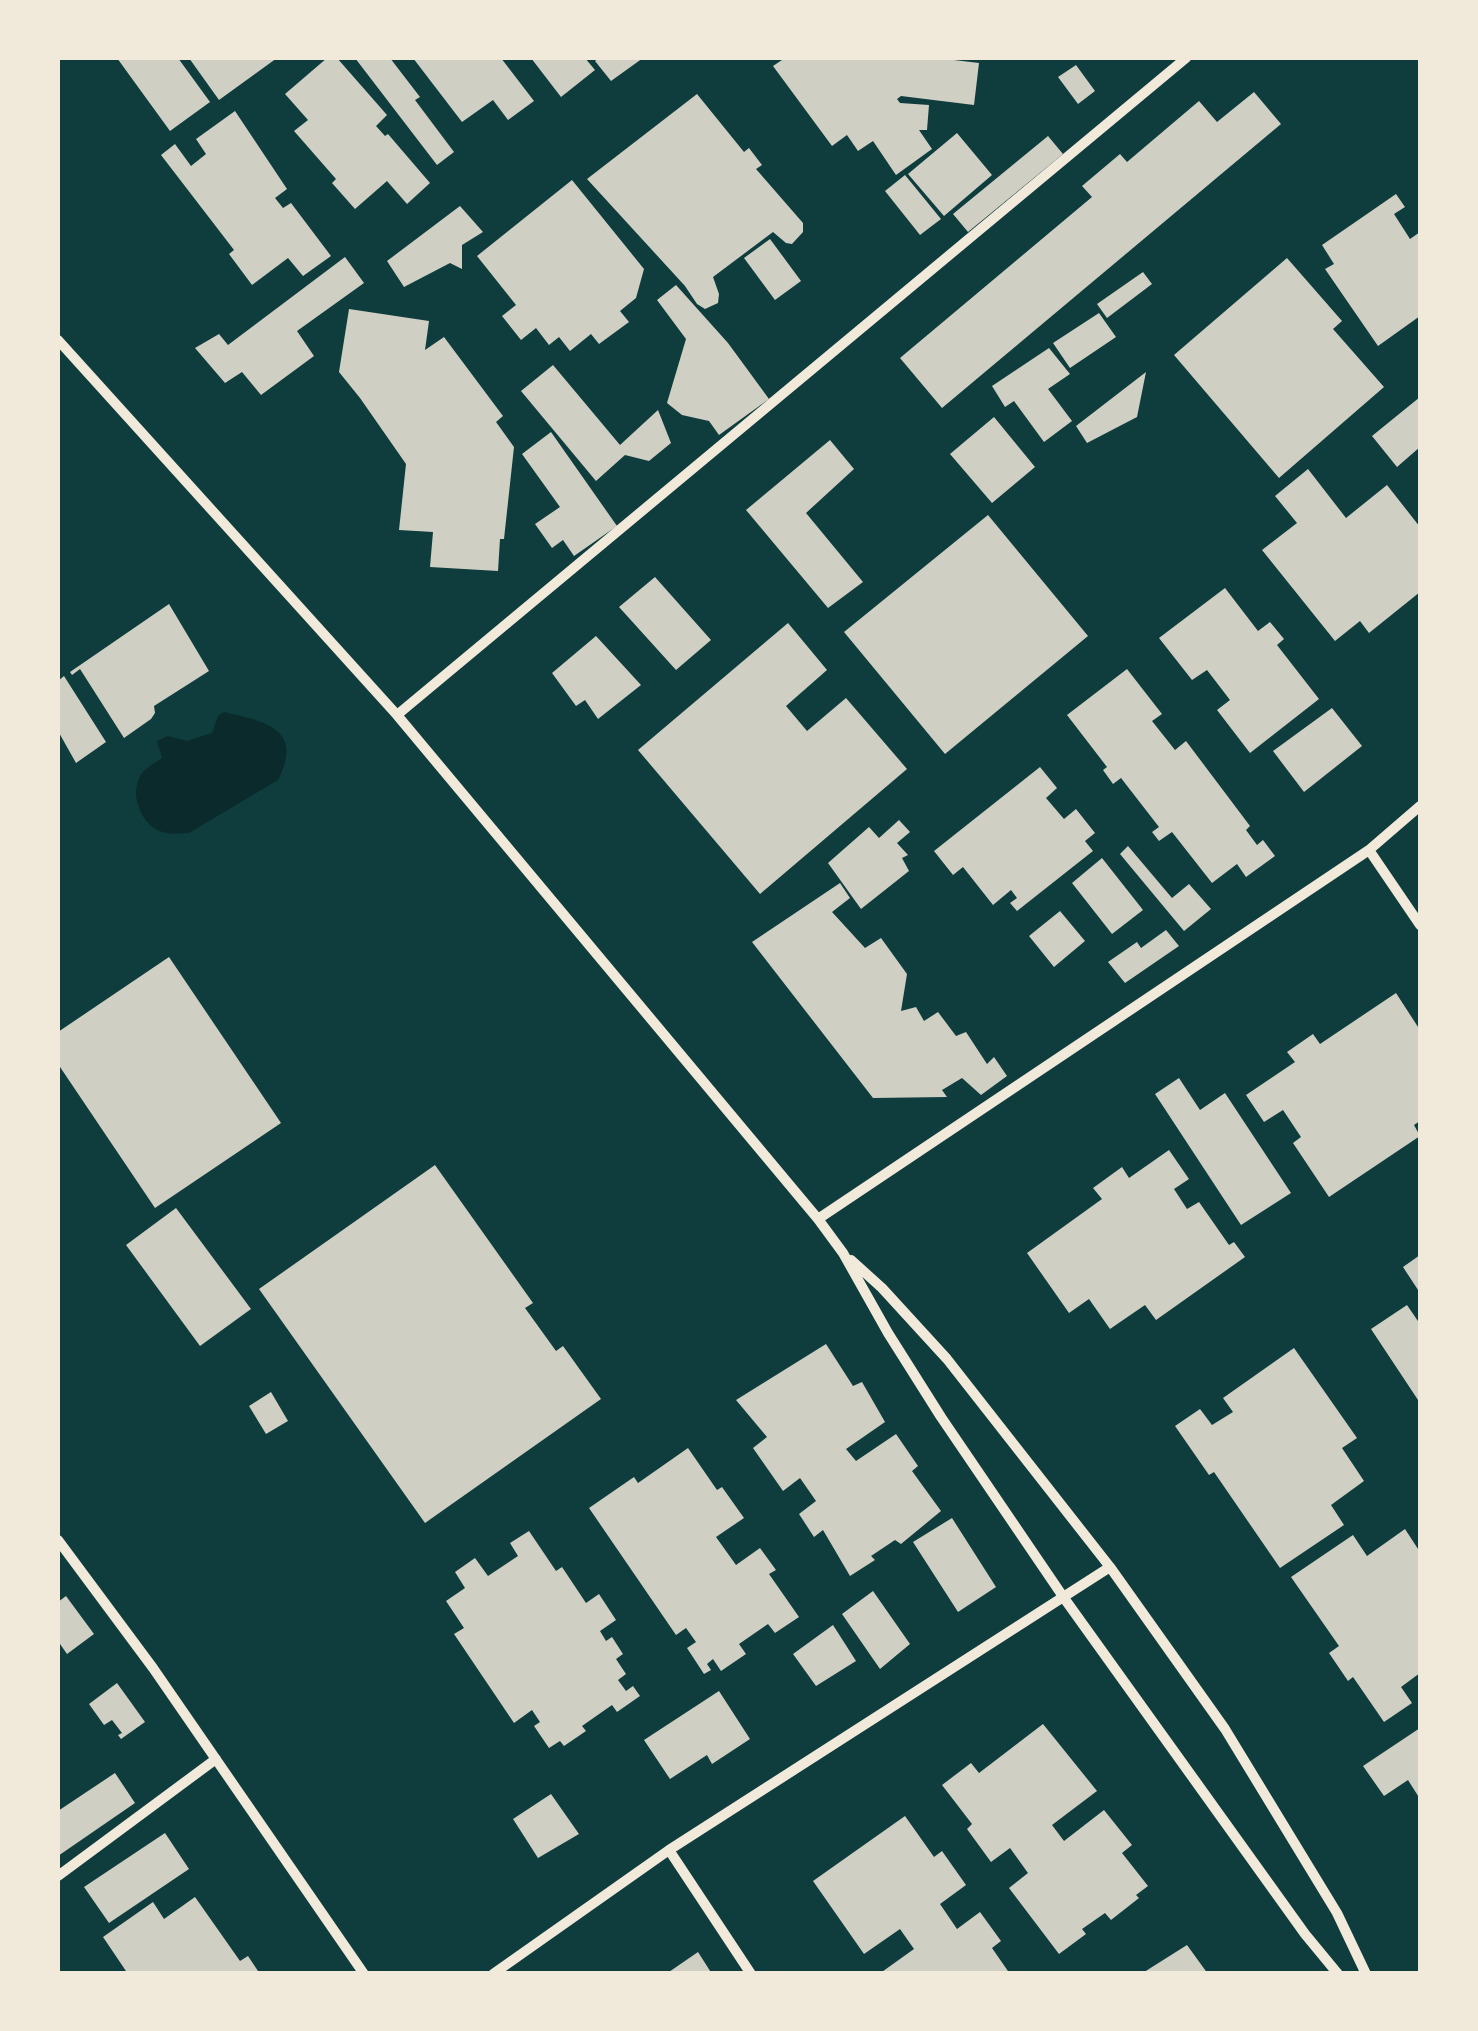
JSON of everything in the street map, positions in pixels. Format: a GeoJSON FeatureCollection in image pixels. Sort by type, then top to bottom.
{"type":"FeatureCollection","features":[{"type":"Feature","properties":{"kind":"street"},"geometry":{"type":"LineString","coordinates":[[396,715],[1186,58]]}},
{"type":"Feature","properties":{"kind":"street"},"geometry":{"type":"LineString","coordinates":[[58,340],[396,715],[818,1219],[843,1253],[888,1333],[1064,1598],[1304,1934],[1338,1974]]}},
{"type":"Feature","properties":{"kind":"street"},"geometry":{"type":"LineString","coordinates":[[818,1219],[1369,850],[1420,806]]}},
{"type":"Feature","properties":{"kind":"street"},"geometry":{"type":"LineString","coordinates":[[1369,850],[1420,926]]}},
{"type":"Feature","properties":{"kind":"street"},"geometry":{"type":"LineString","coordinates":[[843,1253],[882,1288],[937,1348],[1110,1567],[1225,1729],[1337,1913],[1366,1974]]}},
{"type":"Feature","properties":{"kind":"street"},"geometry":{"type":"LineString","coordinates":[[58,1540],[153,1668],[364,1974]]}},
{"type":"Feature","properties":{"kind":"street"},"geometry":{"type":"LineString","coordinates":[[493,1974],[670,1850],[1110,1567]]}},
{"type":"Feature","properties":{"kind":"street"},"geometry":{"type":"LineString","coordinates":[[58,1876],[216,1759]]}},
{"type":"Feature","properties":{"kind":"street"},"geometry":{"type":"LineString","coordinates":[[670,1850],[751,1974]]}},
{"type":"Feature","properties":{"kind":"water"},"geometry":{"type":"Polygon","coordinates":[[[224,712],[265,724],[283,738],[285,763],[278,780],[189,833],[157,830],[145,819],[136,788],[142,773],[162,758],[157,741],[168,736],[187,741],[212,733],[218,716],[224,712]]]}},
{"type":"Feature","properties":{"kind":"building"},"geometry":{"type":"Polygon","coordinates":[[[117,58],[178,58],[210,102],[170,131],[117,58]]]}},
{"type":"Feature","properties":{"kind":"building"},"geometry":{"type":"Polygon","coordinates":[[[189,58],[277,58],[219,100],[189,58]]]}},
{"type":"Feature","properties":{"kind":"building"},"geometry":{"type":"Polygon","coordinates":[[[327,58],[337,58],[387,115],[376,126],[385,136],[388,134],[430,183],[407,204],[387,181],[355,209],[332,183],[336,179],[294,131],[308,120],[285,94],[327,58]]]}},
{"type":"Feature","properties":{"kind":"building"},"geometry":{"type":"Polygon","coordinates":[[[355,58],[390,58],[454,152],[437,165],[355,58]]]}},
{"type":"Feature","properties":{"kind":"building"},"geometry":{"type":"Polygon","coordinates":[[[413,58],[501,58],[534,101],[508,120],[493,100],[462,122],[413,58]]]}},
{"type":"Feature","properties":{"kind":"building"},"geometry":{"type":"Polygon","coordinates":[[[531,58],[585,58],[595,70],[561,97],[531,58]]]}},
{"type":"Feature","properties":{"kind":"building"},"geometry":{"type":"Polygon","coordinates":[[[643,58],[611,81],[595,61],[643,58]]]}},
{"type":"Feature","properties":{"kind":"building"},"geometry":{"type":"Polygon","coordinates":[[[785,58],[937,58],[979,63],[974,105],[901,96],[897,99],[900,103],[929,105],[927,130],[919,130],[932,149],[896,175],[873,141],[858,151],[847,135],[832,146],[773,66],[785,58]]]}},
{"type":"Feature","properties":{"kind":"building"},"geometry":{"type":"Polygon","coordinates":[[[1076,65],[1095,91],[1078,104],[1058,77],[1076,65]]]}},
{"type":"Feature","properties":{"kind":"building"},"geometry":{"type":"Polygon","coordinates":[[[1254,92],[1281,124],[942,408],[900,358],[1092,197],[1082,186],[1120,154],[1127,162],[1199,101],[1217,122],[1254,92]]]}},
{"type":"Feature","properties":{"kind":"building"},"geometry":{"type":"Polygon","coordinates":[[[697,94],[744,152],[749,148],[762,165],[756,169],[803,223],[803,232],[792,244],[773,232],[713,277],[718,303],[705,309],[587,179],[697,94]]]}},
{"type":"Feature","properties":{"kind":"building"},"geometry":{"type":"Polygon","coordinates":[[[235,111],[287,189],[275,198],[283,208],[291,203],[331,256],[303,276],[288,258],[252,285],[229,254],[234,250],[161,155],[175,144],[191,166],[206,154],[196,139],[235,111]]]}},
{"type":"Feature","properties":{"kind":"building"},"geometry":{"type":"Polygon","coordinates":[[[957,133],[992,175],[944,216],[908,174],[957,133]]]}},
{"type":"Feature","properties":{"kind":"building"},"geometry":{"type":"Polygon","coordinates":[[[1048,136],[1063,154],[968,232],[953,214],[1048,136]]]}},
{"type":"Feature","properties":{"kind":"building"},"geometry":{"type":"Polygon","coordinates":[[[905,175],[941,219],[920,235],[885,191],[905,175]]]}},
{"type":"Feature","properties":{"kind":"building"},"geometry":{"type":"Polygon","coordinates":[[[572,180],[644,269],[636,298],[620,311],[629,322],[599,344],[591,334],[570,351],[559,337],[549,345],[536,328],[521,340],[502,316],[516,305],[477,256],[572,180]]]}},
{"type":"Feature","properties":{"kind":"building"},"geometry":{"type":"Polygon","coordinates":[[[1396,194],[1405,207],[1394,214],[1410,239],[1420,232],[1420,316],[1378,346],[1325,269],[1334,264],[1322,245],[1396,194]]]}},
{"type":"Feature","properties":{"kind":"building"},"geometry":{"type":"Polygon","coordinates":[[[460,206],[483,232],[462,245],[462,269],[450,263],[404,287],[387,261],[460,206]]]}},
{"type":"Feature","properties":{"kind":"building"},"geometry":{"type":"Polygon","coordinates":[[[770,239],[801,281],[775,300],[744,258],[770,239]]]}},
{"type":"Feature","properties":{"kind":"building"},"geometry":{"type":"Polygon","coordinates":[[[345,257],[364,283],[297,331],[314,356],[261,395],[242,372],[225,383],[195,348],[219,334],[228,345],[345,257]]]}},
{"type":"Feature","properties":{"kind":"building"},"geometry":{"type":"Polygon","coordinates":[[[1287,258],[1342,321],[1333,329],[1384,387],[1279,478],[1174,355],[1287,258]]]}},
{"type":"Feature","properties":{"kind":"building"},"geometry":{"type":"Polygon","coordinates":[[[1143,272],[1152,284],[1107,318],[1097,304],[1143,272]]]}},
{"type":"Feature","properties":{"kind":"building"},"geometry":{"type":"Polygon","coordinates":[[[676,285],[728,343],[769,399],[719,435],[709,421],[682,415],[667,403],[686,339],[657,300],[676,285]]]}},
{"type":"Feature","properties":{"kind":"building"},"geometry":{"type":"Polygon","coordinates":[[[349,309],[429,321],[425,350],[444,337],[503,416],[496,422],[514,447],[498,571],[430,567],[433,532],[399,530],[406,464],[339,372],[349,309]]]}},
{"type":"Feature","properties":{"kind":"building"},"geometry":{"type":"Polygon","coordinates":[[[1099,313],[1116,337],[1070,368],[1053,343],[1099,313]]]}},
{"type":"Feature","properties":{"kind":"building"},"geometry":{"type":"Polygon","coordinates":[[[1049,348],[1070,374],[1048,389],[1072,421],[1044,442],[1014,401],[1005,407],[992,386],[1049,348]]]}},
{"type":"Feature","properties":{"kind":"building"},"geometry":{"type":"Polygon","coordinates":[[[553,365],[620,445],[658,410],[671,443],[649,461],[625,455],[596,481],[521,391],[553,365]]]}},
{"type":"Feature","properties":{"kind":"building"},"geometry":{"type":"Polygon","coordinates":[[[1146,372],[1137,417],[1087,443],[1076,426],[1146,372]]]}},
{"type":"Feature","properties":{"kind":"building"},"geometry":{"type":"Polygon","coordinates":[[[1420,397],[1420,447],[1397,467],[1372,436],[1420,397]]]}},
{"type":"Feature","properties":{"kind":"building"},"geometry":{"type":"Polygon","coordinates":[[[994,417],[1035,467],[992,503],[950,454],[994,417]]]}},
{"type":"Feature","properties":{"kind":"building"},"geometry":{"type":"Polygon","coordinates":[[[551,432],[617,526],[574,556],[563,540],[552,548],[535,524],[560,507],[522,454],[551,432]]]}},
{"type":"Feature","properties":{"kind":"building"},"geometry":{"type":"Polygon","coordinates":[[[830,440],[854,469],[806,513],[863,582],[828,608],[746,510],[830,440]]]}},
{"type":"Feature","properties":{"kind":"building"},"geometry":{"type":"Polygon","coordinates":[[[1308,469],[1346,518],[1387,485],[1420,527],[1420,592],[1369,633],[1360,621],[1335,641],[1262,550],[1297,523],[1275,496],[1308,469]]]}},
{"type":"Feature","properties":{"kind":"building"},"geometry":{"type":"Polygon","coordinates":[[[988,515],[1088,636],[945,754],[844,632],[988,515]]]}},
{"type":"Feature","properties":{"kind":"building"},"geometry":{"type":"Polygon","coordinates":[[[655,577],[711,640],[676,670],[619,607],[655,577]]]}},
{"type":"Feature","properties":{"kind":"building"},"geometry":{"type":"Polygon","coordinates":[[[1225,588],[1258,631],[1270,622],[1284,639],[1277,645],[1319,699],[1250,753],[1217,710],[1230,700],[1207,670],[1192,680],[1159,638],[1225,588]]]}},
{"type":"Feature","properties":{"kind":"building"},"geometry":{"type":"Polygon","coordinates":[[[169,604],[209,671],[154,706],[151,719],[124,738],[80,669],[72,675],[70,672],[169,604]]]}},
{"type":"Feature","properties":{"kind":"building"},"geometry":{"type":"Polygon","coordinates":[[[788,623],[827,670],[786,706],[807,731],[846,698],[907,769],[760,894],[638,750],[788,623]]]}},
{"type":"Feature","properties":{"kind":"building"},"geometry":{"type":"Polygon","coordinates":[[[596,636],[641,685],[598,719],[585,700],[576,706],[552,673],[596,636]]]}},
{"type":"Feature","properties":{"kind":"building"},"geometry":{"type":"Polygon","coordinates":[[[1127,669],[1162,714],[1152,721],[1175,750],[1186,741],[1250,826],[1246,830],[1257,845],[1263,840],[1275,856],[1246,877],[1237,864],[1212,883],[1172,832],[1159,841],[1152,832],[1159,827],[1121,778],[1113,784],[1103,770],[1107,767],[1067,715],[1127,669]]]}},
{"type":"Feature","properties":{"kind":"building"},"geometry":{"type":"Polygon","coordinates":[[[64,676],[106,742],[76,763],[58,731],[58,681],[64,676]]]}},
{"type":"Feature","properties":{"kind":"building"},"geometry":{"type":"Polygon","coordinates":[[[1332,708],[1362,746],[1304,792],[1273,751],[1332,708]]]}},
{"type":"Feature","properties":{"kind":"building"},"geometry":{"type":"Polygon","coordinates":[[[1040,767],[1057,788],[1046,798],[1064,819],[1076,809],[1095,833],[1085,841],[1093,851],[1017,911],[1010,903],[1017,898],[1011,890],[993,905],[963,867],[953,875],[934,851],[1040,767]]]}},
{"type":"Feature","properties":{"kind":"building"},"geometry":{"type":"Polygon","coordinates":[[[899,820],[910,832],[897,843],[908,855],[902,858],[909,871],[861,909],[828,863],[869,827],[879,838],[899,820]]]}},
{"type":"Feature","properties":{"kind":"building"},"geometry":{"type":"Polygon","coordinates":[[[1128,846],[1172,898],[1189,884],[1211,909],[1184,931],[1120,854],[1128,846]]]}},
{"type":"Feature","properties":{"kind":"building"},"geometry":{"type":"Polygon","coordinates":[[[1102,858],[1143,910],[1112,934],[1072,883],[1102,858]]]}},
{"type":"Feature","properties":{"kind":"building"},"geometry":{"type":"Polygon","coordinates":[[[840,883],[850,898],[832,912],[865,948],[881,938],[907,974],[901,1011],[916,1007],[924,1021],[938,1012],[956,1036],[966,1032],[987,1064],[994,1057],[1007,1076],[981,1095],[962,1078],[942,1090],[947,1097],[873,1098],[752,942],[840,883]]]}},
{"type":"Feature","properties":{"kind":"building"},"geometry":{"type":"Polygon","coordinates":[[[1060,911],[1085,941],[1054,967],[1029,936],[1060,911]]]}},
{"type":"Feature","properties":{"kind":"building"},"geometry":{"type":"Polygon","coordinates":[[[1166,930],[1179,946],[1125,983],[1108,962],[1137,942],[1141,948],[1166,930]]]}},
{"type":"Feature","properties":{"kind":"building"},"geometry":{"type":"Polygon","coordinates":[[[169,957],[281,1123],[155,1208],[58,1064],[58,1032],[169,957]]]}},
{"type":"Feature","properties":{"kind":"building"},"geometry":{"type":"Polygon","coordinates":[[[1396,993],[1420,1030],[1420,1121],[1414,1125],[1420,1136],[1329,1197],[1293,1143],[1301,1137],[1283,1110],[1264,1122],[1246,1095],[1295,1062],[1287,1052],[1313,1034],[1320,1044],[1396,993]]]}},
{"type":"Feature","properties":{"kind":"building"},"geometry":{"type":"Polygon","coordinates":[[[1179,1078],[1200,1110],[1225,1093],[1291,1193],[1241,1225],[1155,1094],[1179,1078]]]}},
{"type":"Feature","properties":{"kind":"building"},"geometry":{"type":"Polygon","coordinates":[[[1169,1150],[1189,1179],[1174,1189],[1187,1209],[1199,1202],[1229,1245],[1234,1242],[1245,1257],[1156,1320],[1145,1305],[1110,1329],[1089,1299],[1069,1313],[1027,1253],[1102,1199],[1093,1188],[1122,1167],[1129,1178],[1169,1150]]]}},
{"type":"Feature","properties":{"kind":"building"},"geometry":{"type":"Polygon","coordinates":[[[435,1165],[533,1303],[525,1308],[556,1351],[563,1346],[601,1399],[425,1523],[259,1289],[435,1165]]]}},
{"type":"Feature","properties":{"kind":"building"},"geometry":{"type":"Polygon","coordinates":[[[176,1208],[251,1309],[200,1346],[126,1245],[176,1208]]]}},
{"type":"Feature","properties":{"kind":"building"},"geometry":{"type":"Polygon","coordinates":[[[1420,1255],[1420,1293],[1403,1267],[1420,1255]]]}},
{"type":"Feature","properties":{"kind":"building"},"geometry":{"type":"Polygon","coordinates":[[[1407,1305],[1420,1324],[1420,1403],[1371,1329],[1407,1305]]]}},
{"type":"Feature","properties":{"kind":"building"},"geometry":{"type":"Polygon","coordinates":[[[826,1344],[853,1386],[862,1382],[885,1422],[846,1449],[856,1461],[896,1434],[918,1466],[912,1471],[941,1511],[901,1544],[895,1540],[871,1556],[875,1560],[850,1576],[823,1530],[814,1537],[799,1514],[816,1501],[800,1478],[783,1491],[753,1448],[767,1437],[736,1400],[826,1344]]]}},
{"type":"Feature","properties":{"kind":"building"},"geometry":{"type":"Polygon","coordinates":[[[1294,1348],[1357,1438],[1342,1448],[1364,1481],[1331,1505],[1344,1525],[1280,1568],[1214,1472],[1209,1475],[1175,1426],[1200,1409],[1212,1425],[1233,1412],[1223,1398],[1294,1348]]]}},
{"type":"Feature","properties":{"kind":"building"},"geometry":{"type":"Polygon","coordinates":[[[271,1392],[288,1421],[266,1434],[249,1406],[271,1392]]]}},
{"type":"Feature","properties":{"kind":"building"},"geometry":{"type":"Polygon","coordinates":[[[688,1448],[717,1490],[722,1487],[744,1518],[716,1537],[736,1565],[760,1548],[776,1570],[769,1574],[799,1617],[775,1633],[768,1624],[739,1644],[746,1654],[721,1671],[713,1659],[707,1664],[711,1670],[704,1674],[687,1648],[696,1642],[686,1628],[676,1635],[589,1508],[634,1477],[638,1483],[688,1448]]]}},
{"type":"Feature","properties":{"kind":"building"},"geometry":{"type":"Polygon","coordinates":[[[952,1518],[996,1587],[958,1612],[913,1542],[952,1518]]]}},
{"type":"Feature","properties":{"kind":"building"},"geometry":{"type":"Polygon","coordinates":[[[1405,1529],[1420,1552],[1420,1673],[1401,1687],[1412,1703],[1384,1722],[1353,1677],[1348,1681],[1329,1653],[1339,1646],[1291,1577],[1353,1535],[1367,1556],[1405,1529]]]}},
{"type":"Feature","properties":{"kind":"building"},"geometry":{"type":"Polygon","coordinates":[[[529,1531],[556,1571],[562,1567],[586,1603],[599,1594],[616,1620],[600,1631],[606,1641],[612,1637],[623,1654],[616,1659],[626,1674],[618,1680],[626,1691],[633,1686],[640,1696],[617,1712],[612,1705],[582,1726],[586,1731],[564,1746],[560,1741],[549,1748],[534,1726],[540,1722],[532,1710],[514,1723],[454,1634],[464,1628],[446,1601],[465,1588],[455,1572],[475,1558],[488,1576],[518,1556],[510,1543],[529,1531]]]}},
{"type":"Feature","properties":{"kind":"building"},"geometry":{"type":"Polygon","coordinates":[[[873,1591],[910,1644],[880,1669],[842,1614],[873,1591]]]}},
{"type":"Feature","properties":{"kind":"building"},"geometry":{"type":"Polygon","coordinates":[[[66,1596],[94,1634],[67,1654],[58,1641],[58,1602],[66,1596]]]}},
{"type":"Feature","properties":{"kind":"building"},"geometry":{"type":"Polygon","coordinates":[[[833,1625],[856,1661],[816,1686],[793,1654],[833,1625]]]}},
{"type":"Feature","properties":{"kind":"building"},"geometry":{"type":"Polygon","coordinates":[[[117,1683],[145,1722],[121,1739],[118,1735],[122,1733],[112,1720],[104,1725],[89,1704],[117,1683]]]}},
{"type":"Feature","properties":{"kind":"building"},"geometry":{"type":"Polygon","coordinates":[[[719,1691],[750,1739],[712,1764],[707,1755],[670,1779],[644,1740],[719,1691]]]}},
{"type":"Feature","properties":{"kind":"building"},"geometry":{"type":"Polygon","coordinates":[[[1043,1724],[1097,1791],[1052,1825],[1064,1841],[1104,1810],[1132,1845],[1122,1853],[1148,1886],[1111,1920],[1105,1913],[1082,1929],[1086,1934],[1059,1954],[1009,1888],[1028,1873],[1010,1848],[991,1862],[967,1829],[972,1824],[942,1785],[971,1763],[979,1773],[1043,1724]]]}},
{"type":"Feature","properties":{"kind":"building"},"geometry":{"type":"Polygon","coordinates":[[[1420,1728],[1420,1799],[1408,1780],[1384,1796],[1363,1766],[1420,1728]]]}},
{"type":"Feature","properties":{"kind":"building"},"geometry":{"type":"Polygon","coordinates":[[[115,1773],[135,1803],[58,1856],[58,1811],[115,1773]]]}},
{"type":"Feature","properties":{"kind":"building"},"geometry":{"type":"Polygon","coordinates":[[[551,1794],[579,1834],[538,1858],[513,1819],[551,1794]]]}},
{"type":"Feature","properties":{"kind":"building"},"geometry":{"type":"Polygon","coordinates":[[[905,1816],[934,1857],[942,1851],[966,1885],[940,1904],[957,1929],[980,1912],[1001,1941],[992,1948],[1010,1974],[879,1974],[914,1949],[900,1929],[864,1954],[813,1881],[905,1816]]]}},
{"type":"Feature","properties":{"kind":"building"},"geometry":{"type":"Polygon","coordinates":[[[165,1833],[189,1869],[109,1923],[84,1887],[165,1833]]]}},
{"type":"Feature","properties":{"kind":"building"},"geometry":{"type":"Polygon","coordinates":[[[195,1897],[240,1961],[248,1956],[260,1974],[128,1974],[103,1937],[153,1902],[164,1919],[195,1897]]]}},
{"type":"Feature","properties":{"kind":"building"},"geometry":{"type":"Polygon","coordinates":[[[1187,1945],[1208,1974],[1141,1974],[1187,1945]]]}},
{"type":"Feature","properties":{"kind":"building"},"geometry":{"type":"Polygon","coordinates":[[[698,1952],[712,1974],[666,1974],[698,1952]]]}}]}
